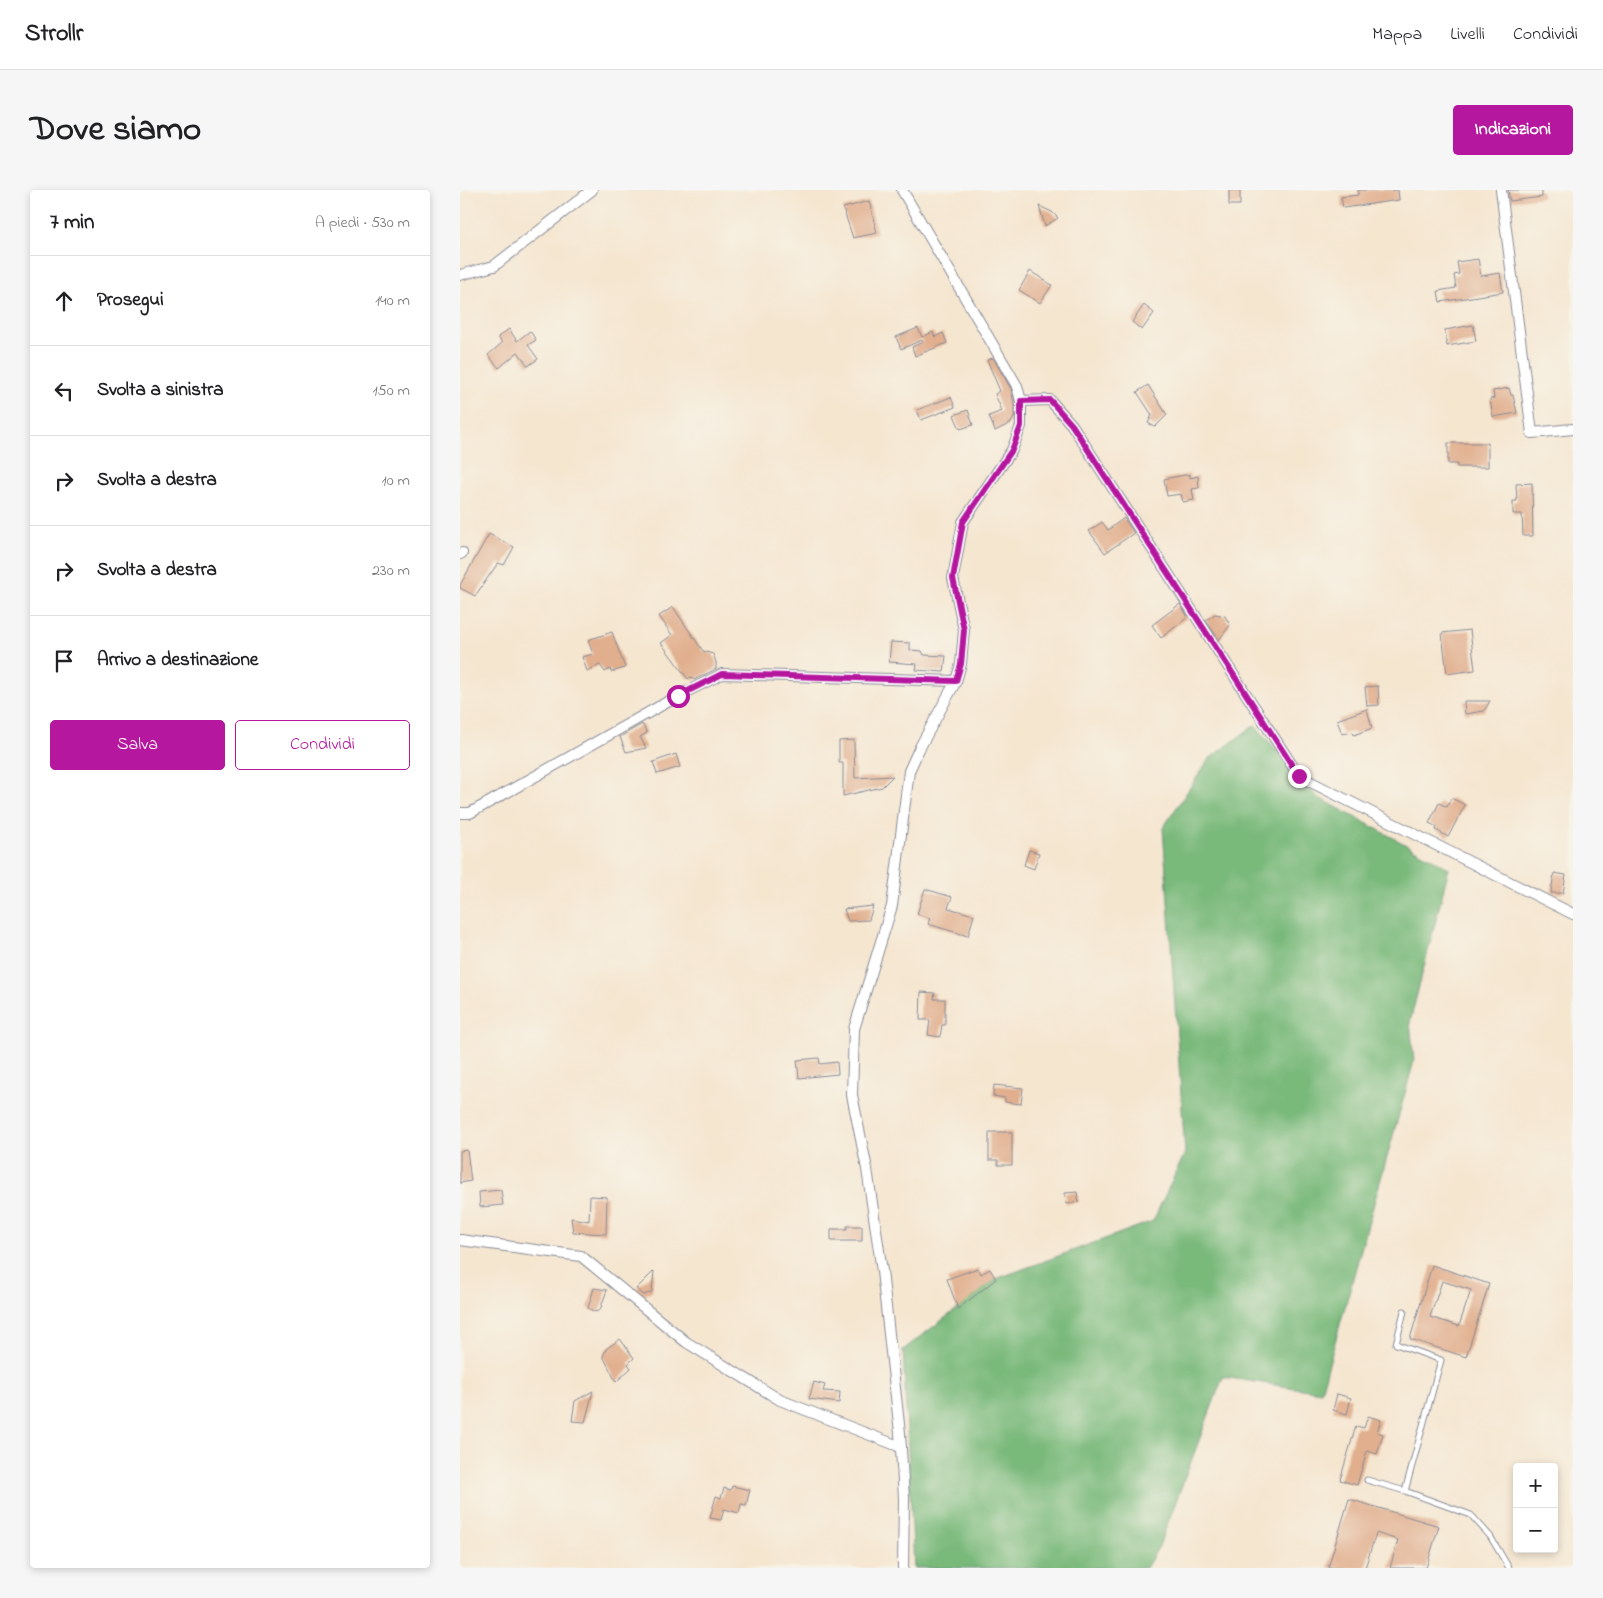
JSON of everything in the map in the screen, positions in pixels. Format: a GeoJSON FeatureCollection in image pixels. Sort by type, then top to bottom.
{"type":"FeatureCollection","features":[{"type":"Feature","properties":{"kind":"street"},"geometry":{"type":"LineString","coordinates":[[460,275],[494,266],[592,190]]}},
{"type":"Feature","properties":{"kind":"street"},"geometry":{"type":"LineString","coordinates":[[902,190],[1017,386],[1021,401],[1021,426],[1012,450],[963,522],[953,578],[964,630],[961,664],[956,681],[918,750],[909,771],[892,906],[854,1029],[852,1095],[867,1169],[882,1271],[901,1447],[904,1498],[903,1568]]}},
{"type":"Feature","properties":{"kind":"street"},"geometry":{"type":"LineString","coordinates":[[1501,190],[1532,433],[1573,428]]}},
{"type":"Feature","properties":{"kind":"street"},"geometry":{"type":"LineString","coordinates":[[1021,401],[1050,400],[1072,425],[1299,776],[1573,914]]}},
{"type":"Feature","properties":{"kind":"street"},"geometry":{"type":"LineString","coordinates":[[460,813],[470,813],[678,696],[722,674],[956,681]]}},
{"type":"Feature","properties":{"kind":"street"},"geometry":{"type":"LineString","coordinates":[[460,1240],[581,1256],[686,1342],[780,1400],[901,1447]]}},
{"type":"Feature","properties":{"kind":"lane"},"geometry":{"type":"LineString","coordinates":[[1404,1311],[1396,1344],[1441,1360],[1405,1491]]}},
{"type":"Feature","properties":{"kind":"lane"},"geometry":{"type":"LineString","coordinates":[[1367,1480],[1405,1491],[1471,1515],[1490,1536],[1509,1568]]}},
{"type":"Feature","properties":{"kind":"green space"},"geometry":{"type":"Polygon","coordinates":[[[1255,725],[1316,796],[1449,868],[1410,1022],[1414,1061],[1321,1392],[1223,1377],[1159,1546],[1146,1568],[914,1568],[903,1350],[996,1279],[1153,1221],[1185,1153],[1163,828],[1209,759],[1255,725]]]}},
{"type":"Feature","properties":{"kind":"building"},"geometry":{"type":"Polygon","coordinates":[[[1229,190],[1240,190],[1240,205],[1229,205],[1229,190]]]}},
{"type":"Feature","properties":{"kind":"building"},"geometry":{"type":"Polygon","coordinates":[[[1358,190],[1398,190],[1399,200],[1343,208],[1341,197],[1358,195],[1358,190]]]}},
{"type":"Feature","properties":{"kind":"building"},"geometry":{"type":"Polygon","coordinates":[[[1508,190],[1542,190],[1542,197],[1510,201],[1508,190]]]}},
{"type":"Feature","properties":{"kind":"building"},"geometry":{"type":"Polygon","coordinates":[[[869,201],[877,233],[853,238],[843,208],[869,201]]]}},
{"type":"Feature","properties":{"kind":"building"},"geometry":{"type":"Polygon","coordinates":[[[1039,206],[1052,212],[1058,218],[1045,226],[1039,206]]]}},
{"type":"Feature","properties":{"kind":"building"},"geometry":{"type":"Polygon","coordinates":[[[1478,259],[1481,276],[1500,273],[1503,292],[1440,302],[1438,291],[1456,288],[1454,275],[1459,274],[1457,262],[1478,259]]]}},
{"type":"Feature","properties":{"kind":"building"},"geometry":{"type":"Polygon","coordinates":[[[1030,271],[1052,285],[1040,303],[1019,290],[1030,271]]]}},
{"type":"Feature","properties":{"kind":"building"},"geometry":{"type":"Polygon","coordinates":[[[1144,305],[1154,313],[1142,330],[1132,322],[1144,305]]]}},
{"type":"Feature","properties":{"kind":"building"},"geometry":{"type":"Polygon","coordinates":[[[1473,325],[1476,341],[1447,346],[1445,330],[1473,325]]]}},
{"type":"Feature","properties":{"kind":"building"},"geometry":{"type":"Polygon","coordinates":[[[918,328],[922,337],[933,332],[935,337],[943,333],[947,343],[915,356],[912,347],[923,342],[922,340],[901,349],[896,337],[918,328]]]}},
{"type":"Feature","properties":{"kind":"building"},"geometry":{"type":"Polygon","coordinates":[[[509,329],[517,341],[530,331],[536,340],[528,345],[538,359],[528,366],[518,352],[499,368],[488,355],[502,343],[498,337],[509,329]]]}},
{"type":"Feature","properties":{"kind":"building"},"geometry":{"type":"Polygon","coordinates":[[[993,358],[1011,389],[1014,404],[1014,417],[1011,423],[995,431],[989,416],[1002,411],[995,394],[1000,391],[987,360],[993,358]]]}},
{"type":"Feature","properties":{"kind":"building"},"geometry":{"type":"Polygon","coordinates":[[[1148,385],[1167,415],[1155,427],[1148,423],[1152,415],[1137,392],[1148,385]]]}},
{"type":"Feature","properties":{"kind":"building"},"geometry":{"type":"Polygon","coordinates":[[[1509,388],[1511,395],[1513,395],[1517,413],[1493,417],[1490,399],[1494,398],[1493,391],[1509,388]]]}},
{"type":"Feature","properties":{"kind":"building"},"geometry":{"type":"Polygon","coordinates":[[[951,397],[955,407],[921,420],[917,410],[951,397]]]}},
{"type":"Feature","properties":{"kind":"building"},"geometry":{"type":"Polygon","coordinates":[[[968,410],[973,425],[960,429],[954,415],[968,410]]]}},
{"type":"Feature","properties":{"kind":"building"},"geometry":{"type":"Polygon","coordinates":[[[1448,443],[1488,443],[1488,467],[1457,467],[1457,464],[1448,464],[1448,443]]]}},
{"type":"Feature","properties":{"kind":"building"},"geometry":{"type":"Polygon","coordinates":[[[1190,474],[1190,478],[1198,476],[1199,488],[1192,489],[1194,500],[1183,502],[1181,494],[1167,496],[1164,479],[1190,474]]]}},
{"type":"Feature","properties":{"kind":"building"},"geometry":{"type":"Polygon","coordinates":[[[1532,483],[1533,536],[1523,536],[1522,514],[1513,514],[1513,501],[1517,501],[1516,484],[1532,483]]]}},
{"type":"Feature","properties":{"kind":"building"},"geometry":{"type":"Polygon","coordinates":[[[1124,518],[1134,533],[1105,553],[1089,531],[1102,522],[1108,530],[1124,518]]]}},
{"type":"Feature","properties":{"kind":"building"},"geometry":{"type":"Polygon","coordinates":[[[489,534],[514,547],[504,565],[498,563],[475,596],[460,588],[460,585],[489,534]]]}},
{"type":"Feature","properties":{"kind":"building"},"geometry":{"type":"Polygon","coordinates":[[[1180,604],[1188,617],[1161,638],[1152,625],[1180,604]]]}},
{"type":"Feature","properties":{"kind":"building"},"geometry":{"type":"Polygon","coordinates":[[[673,607],[703,651],[713,654],[716,662],[716,669],[694,680],[691,677],[688,679],[661,643],[672,635],[659,616],[673,607]]]}},
{"type":"Feature","properties":{"kind":"building"},"geometry":{"type":"Polygon","coordinates":[[[1215,614],[1225,616],[1230,625],[1219,640],[1206,620],[1215,614]]]}},
{"type":"Feature","properties":{"kind":"building"},"geometry":{"type":"Polygon","coordinates":[[[1470,630],[1475,670],[1447,674],[1442,633],[1470,630]]]}},
{"type":"Feature","properties":{"kind":"building"},"geometry":{"type":"Polygon","coordinates":[[[612,632],[625,668],[611,672],[610,669],[605,672],[600,665],[587,671],[582,657],[593,654],[588,640],[612,632]]]}},
{"type":"Feature","properties":{"kind":"building"},"geometry":{"type":"Polygon","coordinates":[[[891,642],[910,643],[910,650],[922,651],[924,655],[946,656],[944,672],[916,670],[917,664],[889,662],[891,642]]]}},
{"type":"Feature","properties":{"kind":"building"},"geometry":{"type":"Polygon","coordinates":[[[1378,686],[1379,705],[1367,706],[1365,687],[1378,686]]]}},
{"type":"Feature","properties":{"kind":"building"},"geometry":{"type":"Polygon","coordinates":[[[1464,701],[1490,701],[1484,711],[1465,714],[1464,701]]]}},
{"type":"Feature","properties":{"kind":"building"},"geometry":{"type":"Polygon","coordinates":[[[1367,709],[1372,728],[1354,735],[1353,732],[1342,734],[1337,720],[1367,709]]]}},
{"type":"Feature","properties":{"kind":"building"},"geometry":{"type":"Polygon","coordinates":[[[642,724],[647,733],[640,737],[646,748],[626,752],[620,737],[642,724]]]}},
{"type":"Feature","properties":{"kind":"building"},"geometry":{"type":"Polygon","coordinates":[[[854,740],[855,778],[893,776],[882,787],[843,796],[843,763],[839,763],[839,741],[854,740]]]}},
{"type":"Feature","properties":{"kind":"building"},"geometry":{"type":"Polygon","coordinates":[[[676,754],[680,767],[657,774],[653,762],[676,754]]]}},
{"type":"Feature","properties":{"kind":"building"},"geometry":{"type":"Polygon","coordinates":[[[1451,798],[1465,805],[1448,837],[1436,830],[1437,827],[1429,823],[1439,803],[1447,807],[1451,798]]]}},
{"type":"Feature","properties":{"kind":"building"},"geometry":{"type":"Polygon","coordinates":[[[1029,850],[1039,853],[1034,869],[1024,865],[1029,850]]]}},
{"type":"Feature","properties":{"kind":"building"},"geometry":{"type":"Polygon","coordinates":[[[1554,873],[1566,875],[1563,893],[1551,893],[1554,873]]]}},
{"type":"Feature","properties":{"kind":"building"},"geometry":{"type":"Polygon","coordinates":[[[925,889],[952,897],[948,908],[974,915],[968,936],[928,924],[930,918],[917,914],[925,889]]]}},
{"type":"Feature","properties":{"kind":"building"},"geometry":{"type":"Polygon","coordinates":[[[873,906],[869,920],[848,921],[844,909],[873,906]]]}},
{"type":"Feature","properties":{"kind":"building"},"geometry":{"type":"Polygon","coordinates":[[[921,992],[935,993],[934,999],[945,999],[945,1025],[942,1025],[940,1037],[928,1035],[930,1020],[920,1020],[921,992]]]}},
{"type":"Feature","properties":{"kind":"building"},"geometry":{"type":"Polygon","coordinates":[[[819,1058],[820,1064],[837,1062],[838,1074],[799,1078],[797,1060],[819,1058]]]}},
{"type":"Feature","properties":{"kind":"building"},"geometry":{"type":"Polygon","coordinates":[[[994,1085],[1023,1088],[1021,1104],[1005,1102],[1005,1098],[993,1096],[994,1085]]]}},
{"type":"Feature","properties":{"kind":"building"},"geometry":{"type":"Polygon","coordinates":[[[989,1132],[1012,1132],[1012,1165],[998,1165],[998,1160],[989,1160],[989,1132]]]}},
{"type":"Feature","properties":{"kind":"building"},"geometry":{"type":"Polygon","coordinates":[[[467,1150],[471,1181],[460,1183],[460,1151],[467,1150]]]}},
{"type":"Feature","properties":{"kind":"building"},"geometry":{"type":"Polygon","coordinates":[[[501,1190],[503,1205],[480,1207],[479,1192],[501,1190]]]}},
{"type":"Feature","properties":{"kind":"building"},"geometry":{"type":"Polygon","coordinates":[[[1077,1192],[1079,1202],[1066,1204],[1065,1193],[1077,1192]]]}},
{"type":"Feature","properties":{"kind":"building"},"geometry":{"type":"Polygon","coordinates":[[[590,1196],[607,1197],[606,1234],[573,1232],[571,1218],[589,1221],[590,1196]]]}},
{"type":"Feature","properties":{"kind":"building"},"geometry":{"type":"Polygon","coordinates":[[[847,1226],[862,1226],[862,1241],[831,1241],[831,1229],[847,1229],[847,1226]]]}},
{"type":"Feature","properties":{"kind":"building"},"geometry":{"type":"Polygon","coordinates":[[[1432,1265],[1489,1284],[1466,1357],[1410,1339],[1432,1265]],[[1442,1281],[1430,1317],[1459,1326],[1471,1290],[1442,1281]]]}},
{"type":"Feature","properties":{"kind":"building"},"geometry":{"type":"Polygon","coordinates":[[[978,1268],[981,1274],[990,1269],[996,1279],[958,1309],[947,1279],[978,1268]]]}},
{"type":"Feature","properties":{"kind":"building"},"geometry":{"type":"Polygon","coordinates":[[[654,1271],[652,1292],[644,1295],[636,1289],[654,1271]]]}},
{"type":"Feature","properties":{"kind":"building"},"geometry":{"type":"Polygon","coordinates":[[[594,1288],[607,1290],[600,1310],[595,1312],[588,1308],[594,1288]]]}},
{"type":"Feature","properties":{"kind":"building"},"geometry":{"type":"Polygon","coordinates":[[[620,1339],[634,1358],[628,1364],[631,1368],[616,1382],[603,1356],[606,1349],[620,1339]]]}},
{"type":"Feature","properties":{"kind":"building"},"geometry":{"type":"Polygon","coordinates":[[[814,1382],[825,1385],[823,1391],[840,1392],[839,1403],[809,1399],[814,1382]]]}},
{"type":"Feature","properties":{"kind":"building"},"geometry":{"type":"Polygon","coordinates":[[[593,1391],[585,1422],[572,1421],[575,1401],[593,1391]]]}},
{"type":"Feature","properties":{"kind":"building"},"geometry":{"type":"Polygon","coordinates":[[[1337,1394],[1351,1398],[1347,1414],[1333,1410],[1337,1394]]]}},
{"type":"Feature","properties":{"kind":"building"},"geometry":{"type":"Polygon","coordinates":[[[1368,1416],[1381,1420],[1377,1432],[1383,1434],[1377,1454],[1367,1451],[1357,1485],[1340,1480],[1356,1426],[1364,1428],[1368,1416]]]}},
{"type":"Feature","properties":{"kind":"building"},"geometry":{"type":"Polygon","coordinates":[[[732,1486],[750,1490],[746,1505],[741,1504],[739,1513],[724,1509],[721,1520],[710,1518],[716,1496],[721,1498],[724,1488],[731,1490],[732,1486]]]}},
{"type":"Feature","properties":{"kind":"building"},"geometry":{"type":"Polygon","coordinates":[[[1349,1499],[1439,1526],[1426,1568],[1390,1568],[1398,1540],[1376,1533],[1365,1568],[1328,1568],[1349,1499]]]}},
{"type":"Feature","properties":{"kind":"route"},"geometry":{"type":"LineString","coordinates":[[678,696],[722,674],[956,681],[961,664],[964,630],[953,578],[963,522],[1012,450],[1021,426],[1021,401],[1050,400],[1072,425],[1184,595],[1299,776]]}}]}
